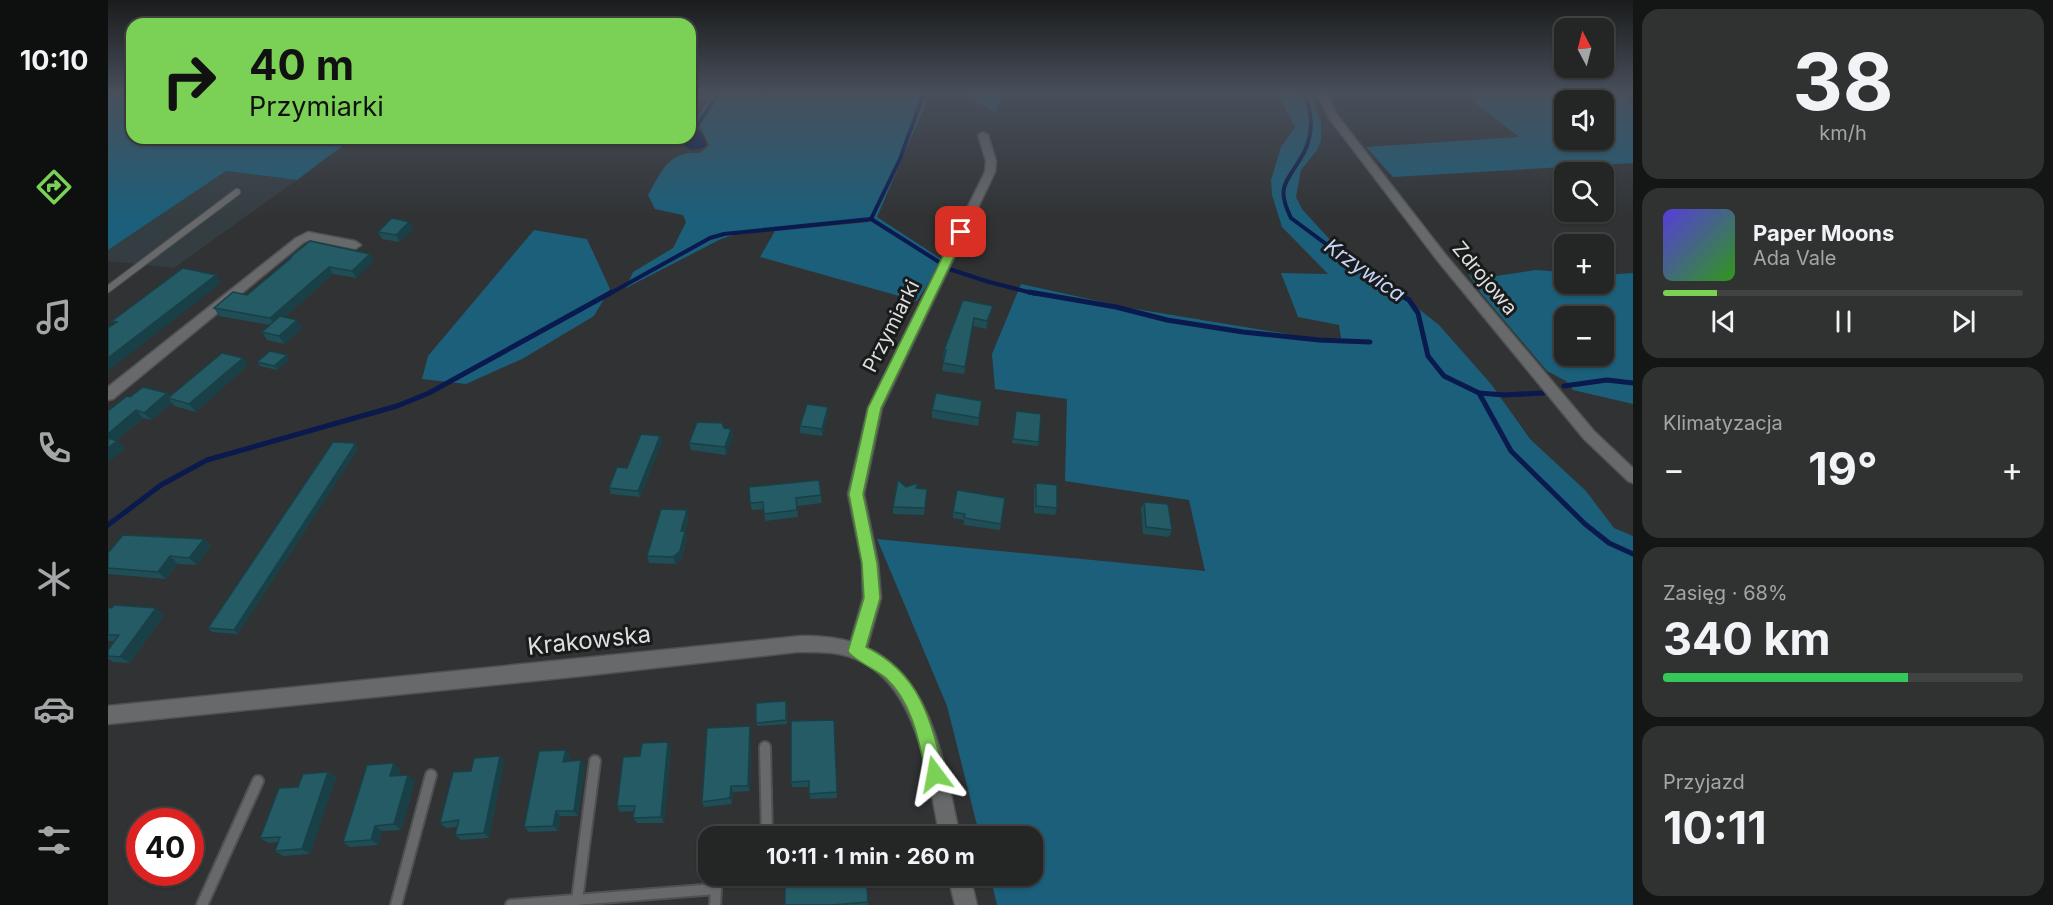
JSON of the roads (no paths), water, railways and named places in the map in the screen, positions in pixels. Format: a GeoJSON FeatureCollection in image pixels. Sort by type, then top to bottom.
{"type":"FeatureCollection","features":[{"type":"Feature","properties":{"kind":"street","name":"Przymiarki"},"geometry":{"type":"LineString","coordinates":[[857,651],[872,598],[870,563],[856,494],[864,452],[875,408],[886,383],[990,172],[991,161],[983,135]]}},
{"type":"Feature","properties":{"kind":"street","name":"Zdrojowa"},"geometry":{"type":"LineString","coordinates":[[1347,135],[1441,257],[1589,435],[1633,477]]}},
{"type":"Feature","properties":{"kind":"street"},"geometry":{"type":"LineString","coordinates":[[108,395],[300,240],[308,236],[355,245]]}},
{"type":"Feature","properties":{"kind":"street","name":"Krakowska"},"geometry":{"type":"LineString","coordinates":[[108,715],[500,677],[797,644],[828,644],[857,651],[875,660],[893,674],[908,691],[925,731],[947,826]]}},
{"type":"Feature","properties":{"kind":"street"},"geometry":{"type":"LineString","coordinates":[[961,886],[966,905]]}},
{"type":"Feature","properties":{"kind":"lane"},"geometry":{"type":"LineString","coordinates":[[108,289],[237,192]]}},
{"type":"Feature","properties":{"kind":"lane"},"geometry":{"type":"LineString","coordinates":[[765,747],[767,826]]}},
{"type":"Feature","properties":{"kind":"lane"},"geometry":{"type":"LineString","coordinates":[[577,900],[595,761]]}},
{"type":"Feature","properties":{"kind":"lane"},"geometry":{"type":"LineString","coordinates":[[396,905],[431,775]]}},
{"type":"Feature","properties":{"kind":"lane"},"geometry":{"type":"LineString","coordinates":[[202,905],[258,781]]}},
{"type":"Feature","properties":{"kind":"lane"},"geometry":{"type":"LineString","coordinates":[[511,905],[716,889],[715,905]]}},
{"type":"Feature","properties":{"kind":"waterway"},"geometry":{"type":"LineString","coordinates":[[871,219],[900,159],[909,135]]}},
{"type":"Feature","properties":{"kind":"waterway","name":"Krzywica"},"geometry":{"type":"LineString","coordinates":[[1310,135],[1304,153],[1284,188],[1284,200],[1291,218],[1361,270],[1399,294]]}},
{"type":"Feature","properties":{"kind":"waterway"},"geometry":{"type":"LineString","coordinates":[[609,294],[710,238],[724,234],[871,219]]}},
{"type":"Feature","properties":{"kind":"waterway"},"geometry":{"type":"LineString","coordinates":[[871,219],[939,262]]}},
{"type":"Feature","properties":{"kind":"waterway"},"geometry":{"type":"LineString","coordinates":[[949,269],[1036,294]]}},
{"type":"Feature","properties":{"kind":"waterway"},"geometry":{"type":"LineString","coordinates":[[108,525],[161,485],[207,460],[397,406],[429,393],[612,292]]}},
{"type":"Feature","properties":{"kind":"waterway"},"geometry":{"type":"LineString","coordinates":[[1029,292],[1116,307],[1167,320],[1243,332],[1319,340],[1370,342]]}},
{"type":"Feature","properties":{"kind":"waterway","name":"Krzywica"},"geometry":{"type":"LineString","coordinates":[[1396,292],[1409,300],[1418,313],[1428,356],[1444,376],[1479,393]]}},
{"type":"Feature","properties":{"kind":"waterway"},"geometry":{"type":"LineString","coordinates":[[1564,386],[1607,380],[1633,383]]}},
{"type":"Feature","properties":{"kind":"waterway"},"geometry":{"type":"LineString","coordinates":[[1479,393],[1504,395],[1543,393]]}},
{"type":"Feature","properties":{"kind":"waterway","name":"Krzywica"},"geometry":{"type":"LineString","coordinates":[[1479,393],[1511,451],[1585,524],[1609,543],[1633,554]]}}]}
